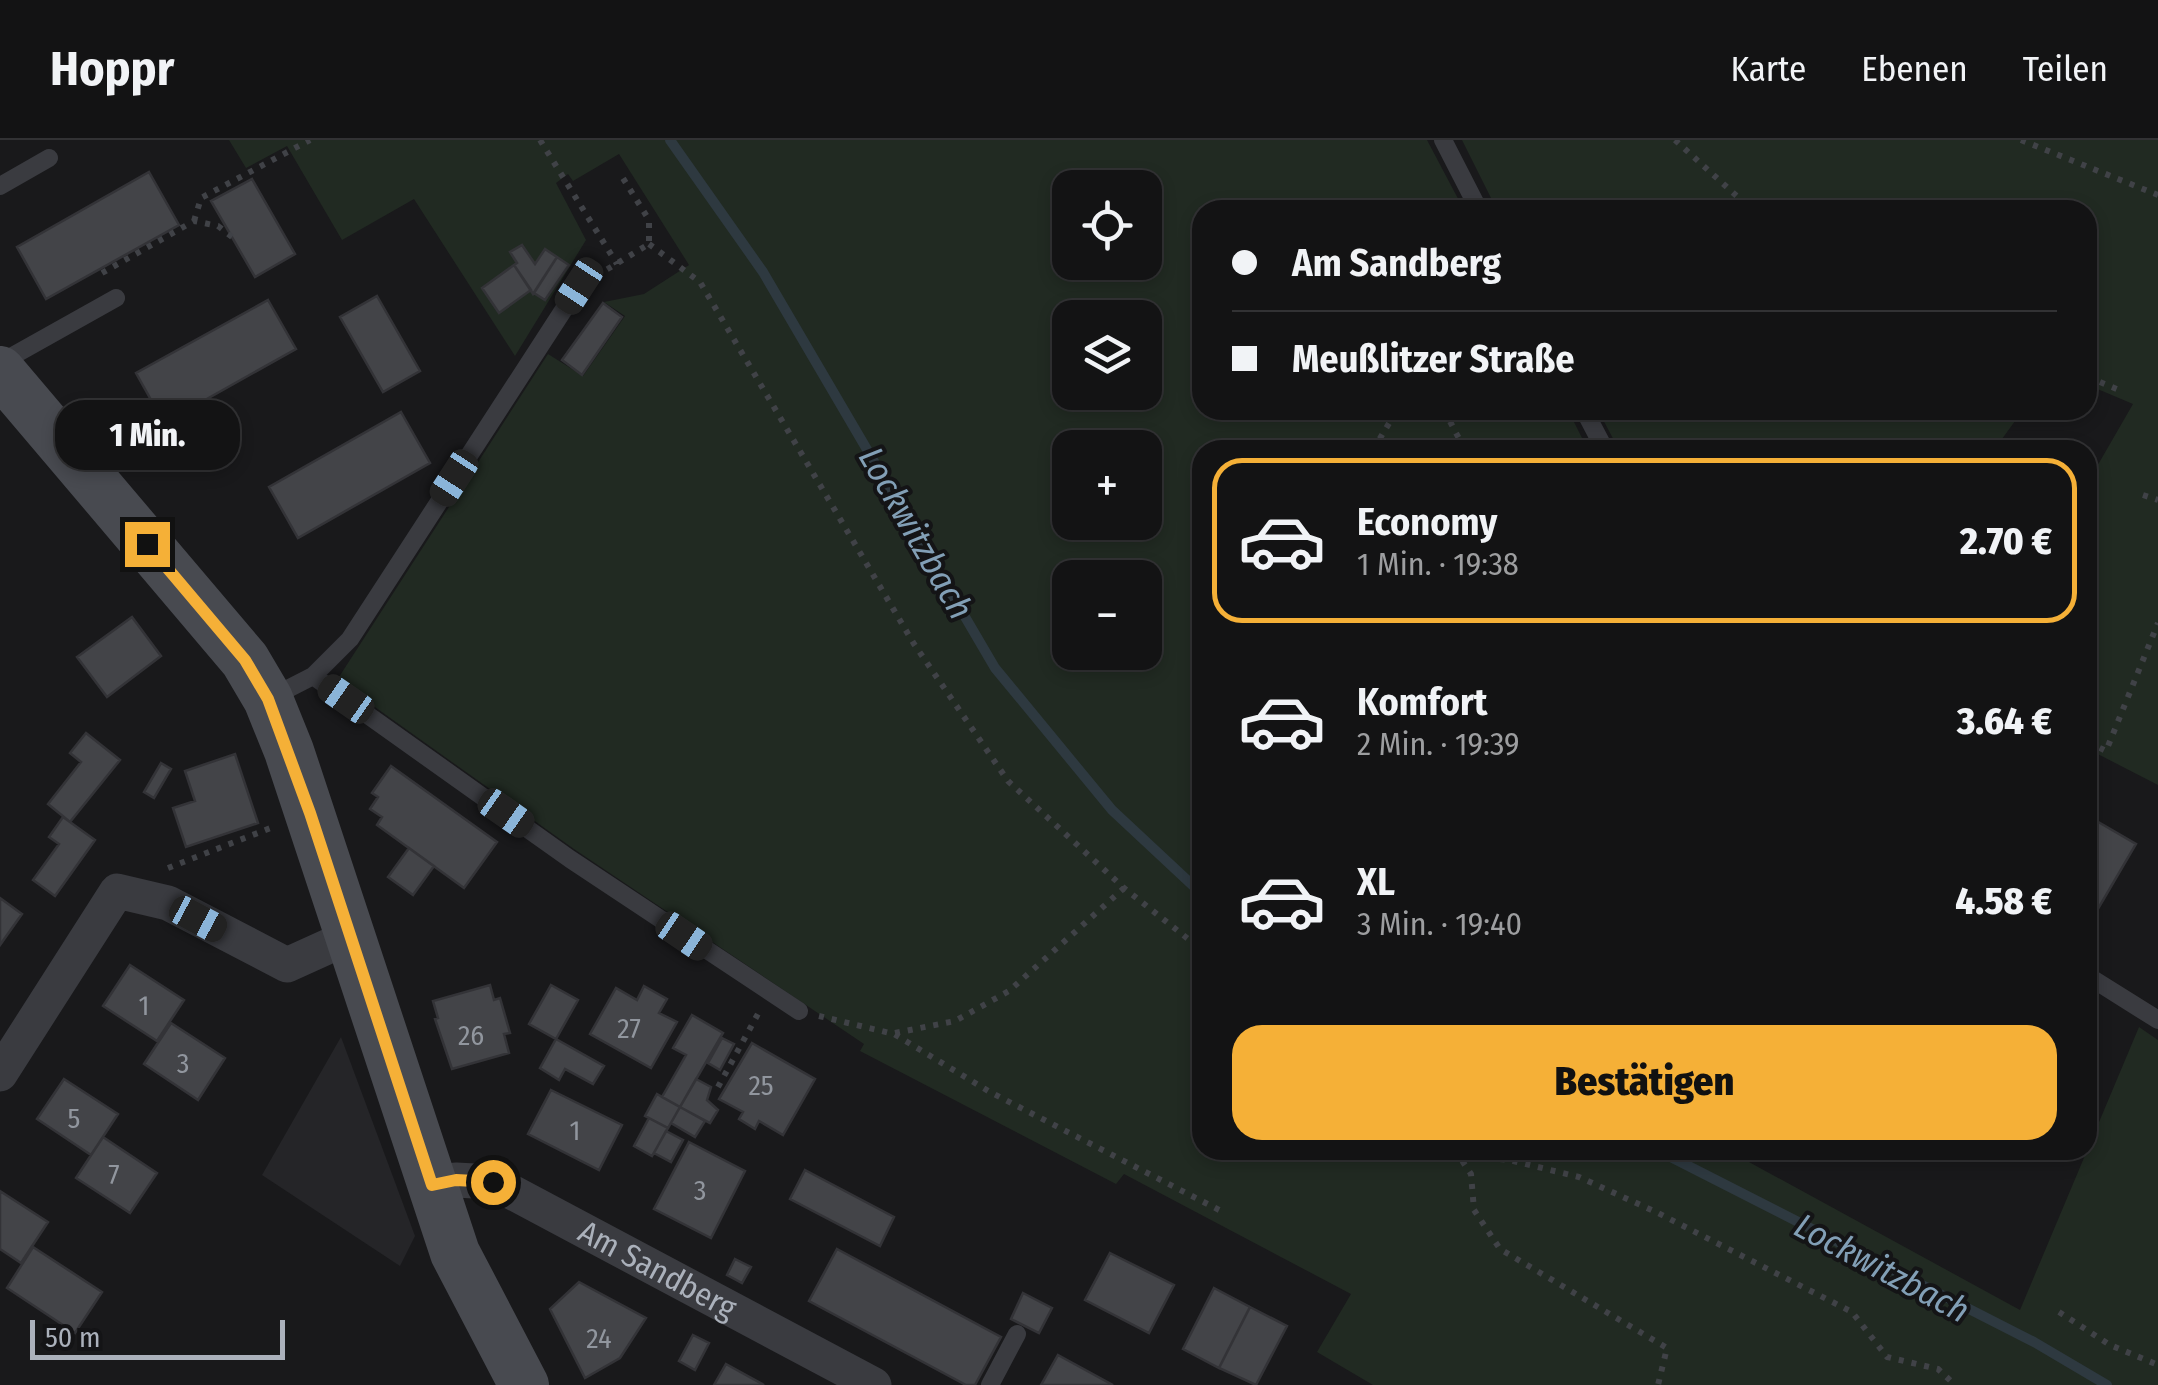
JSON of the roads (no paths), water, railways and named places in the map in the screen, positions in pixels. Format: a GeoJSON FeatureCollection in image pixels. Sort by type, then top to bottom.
{"type":"FeatureCollection","features":[{"type":"Feature","properties":{"kind":"street"},"geometry":{"type":"LineString","coordinates":[[0,371],[245,660],[268,699],[310,813],[454,1253],[524,1385]]}},
{"type":"Feature","properties":{"kind":"street"},"geometry":{"type":"LineString","coordinates":[[0,1074],[117,891],[168,904],[287,965],[350,936]]}},
{"type":"Feature","properties":{"kind":"street","name":"Am Sandberg"},"geometry":{"type":"LineString","coordinates":[[432,1185],[456,1180],[493,1182],[874,1385]]}},
{"type":"Feature","properties":{"kind":"lane"},"geometry":{"type":"LineString","coordinates":[[1443,140],[1474,200]]}},
{"type":"Feature","properties":{"kind":"lane"},"geometry":{"type":"LineString","coordinates":[[0,186],[50,158]]}},
{"type":"Feature","properties":{"kind":"lane"},"geometry":{"type":"LineString","coordinates":[[268,699],[314,676],[350,639],[579,286]]}},
{"type":"Feature","properties":{"kind":"lane"},"geometry":{"type":"LineString","coordinates":[[0,363],[116,298]]}},
{"type":"Feature","properties":{"kind":"lane"},"geometry":{"type":"LineString","coordinates":[[314,676],[570,859],[799,1011]]}},
{"type":"Feature","properties":{"kind":"lane"},"geometry":{"type":"LineString","coordinates":[[2097,982],[2158,1020]]}},
{"type":"Feature","properties":{"kind":"lane"},"geometry":{"type":"LineString","coordinates":[[990,1385],[1017,1334]]}},
{"type":"Feature","properties":{"kind":"waterway","name":"Lockwitzbach"},"geometry":{"type":"LineString","coordinates":[[670,140],[763,272],[995,668],[1112,810],[1192,885]]}},
{"type":"Feature","properties":{"kind":"waterway","name":"Lockwitzbach"},"geometry":{"type":"LineString","coordinates":[[1677,1160],[2034,1342],[2107,1385]]}}]}
